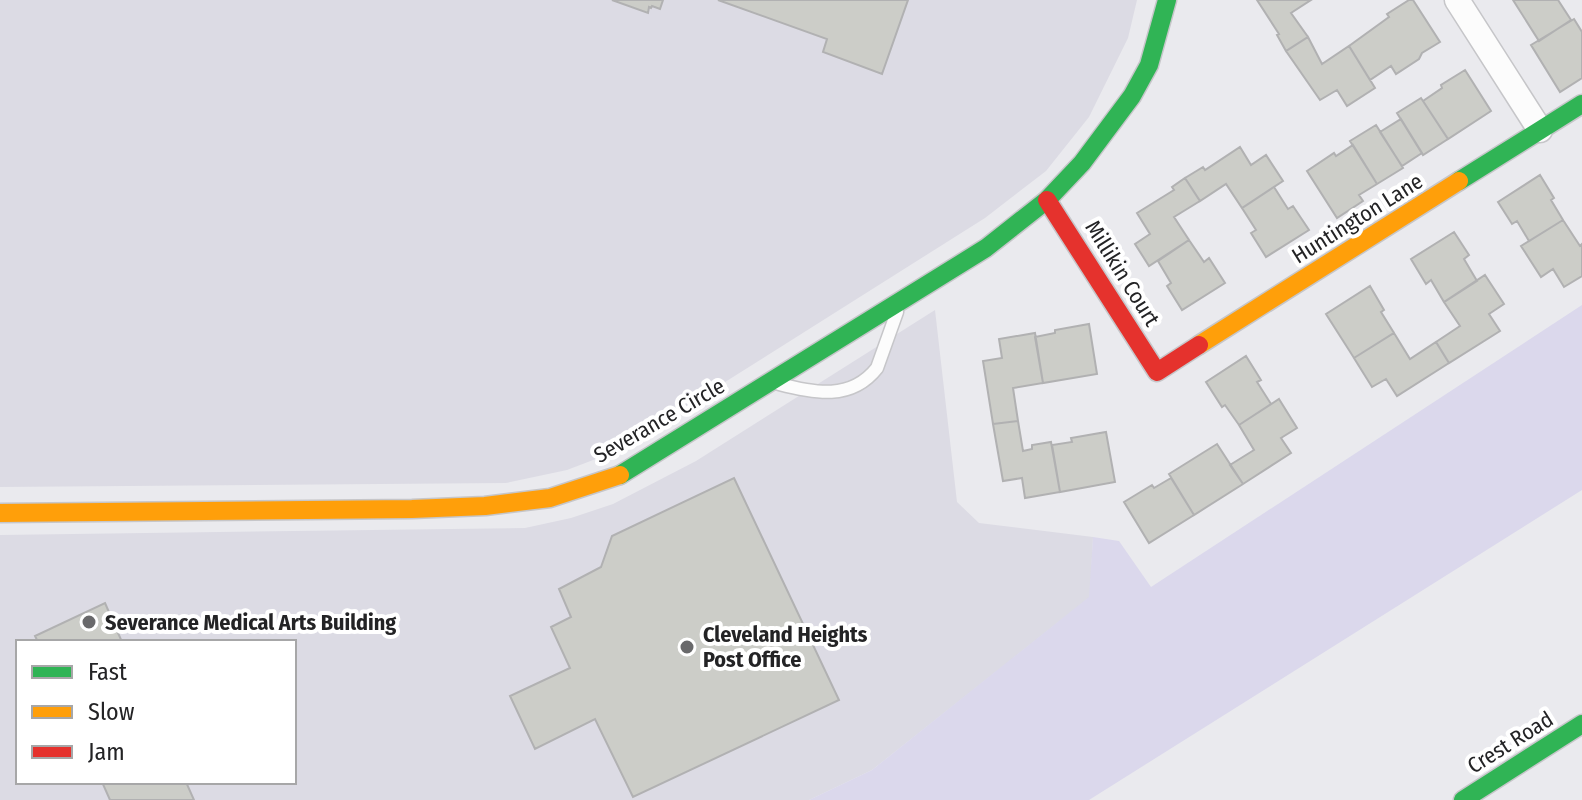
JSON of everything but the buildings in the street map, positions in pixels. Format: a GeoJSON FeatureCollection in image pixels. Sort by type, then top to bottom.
{"type":"FeatureCollection","features":[{"type":"Feature","properties":{"kind":"street","name":"Severance Circle"},"geometry":{"type":"LineString","coordinates":[[0,513],[485,506],[550,498],[620,475],[986,248],[1047,200],[1082,163],[1132,96],[1149,65],[1167,0]]}},
{"type":"Feature","properties":{"kind":"street"},"geometry":{"type":"LineString","coordinates":[[1457,0],[1540,130]]}},
{"type":"Feature","properties":{"kind":"street","name":"Huntington Lane"},"geometry":{"type":"LineString","coordinates":[[1157,372],[1582,104]]}},
{"type":"Feature","properties":{"kind":"street","name":"Millikin Court"},"geometry":{"type":"LineString","coordinates":[[1047,200],[1157,372]]}},
{"type":"Feature","properties":{"kind":"street","name":"Crest Road"},"geometry":{"type":"LineString","coordinates":[[1463,800],[1582,724]]}},
{"type":"Feature","properties":{"kind":"lane"},"geometry":{"type":"LineString","coordinates":[[772,382],[824,393],[849,388],[877,368],[901,302]]}},
{"type":"Feature","properties":{"kind":"shaded area"},"geometry":{"type":"Polygon","coordinates":[[[0,0],[1137,0],[1128,38],[1089,117],[1046,171],[985,218],[614,452],[567,470],[506,483],[0,487],[0,0]]]}},
{"type":"Feature","properties":{"kind":"shaded area"},"geometry":{"type":"Polygon","coordinates":[[[1582,305],[1582,490],[1089,800],[809,800],[872,770],[1089,597],[1093,537],[1119,541],[1151,587],[1582,305]]]}},
{"type":"Feature","properties":{"kind":"shaded area"},"geometry":{"type":"Polygon","coordinates":[[[935,310],[957,502],[979,523],[1093,537],[1090,597],[872,770],[809,800],[0,800],[0,535],[525,528],[571,518],[613,504],[696,461],[935,310]]]}},
{"type":"Feature","properties":{"kind":"traffic: fast"},"geometry":{"type":"LineString","coordinates":[[620,475],[986,248],[1047,200],[1082,163],[1132,96],[1149,65],[1167,0]]}},
{"type":"Feature","properties":{"kind":"traffic: fast"},"geometry":{"type":"LineString","coordinates":[[1459,181],[1582,104]]}},
{"type":"Feature","properties":{"kind":"traffic: fast"},"geometry":{"type":"LineString","coordinates":[[1463,800],[1582,724]]}},
{"type":"Feature","properties":{"kind":"traffic: slow"},"geometry":{"type":"LineString","coordinates":[[1199,345],[1459,181]]}},
{"type":"Feature","properties":{"kind":"traffic: slow"},"geometry":{"type":"LineString","coordinates":[[0,513],[485,506],[550,498],[620,475]]}},
{"type":"Feature","properties":{"kind":"traffic: jam"},"geometry":{"type":"LineString","coordinates":[[1047,200],[1157,372],[1199,345]]}},
{"type":"Feature","properties":{"kind":"place","name":"Severance Medical Arts Building"},"geometry":{"type":"Point","coordinates":[89,622]}},
{"type":"Feature","properties":{"kind":"place","name":"Cleveland Heights Post Office"},"geometry":{"type":"Point","coordinates":[687,647]}}]}
